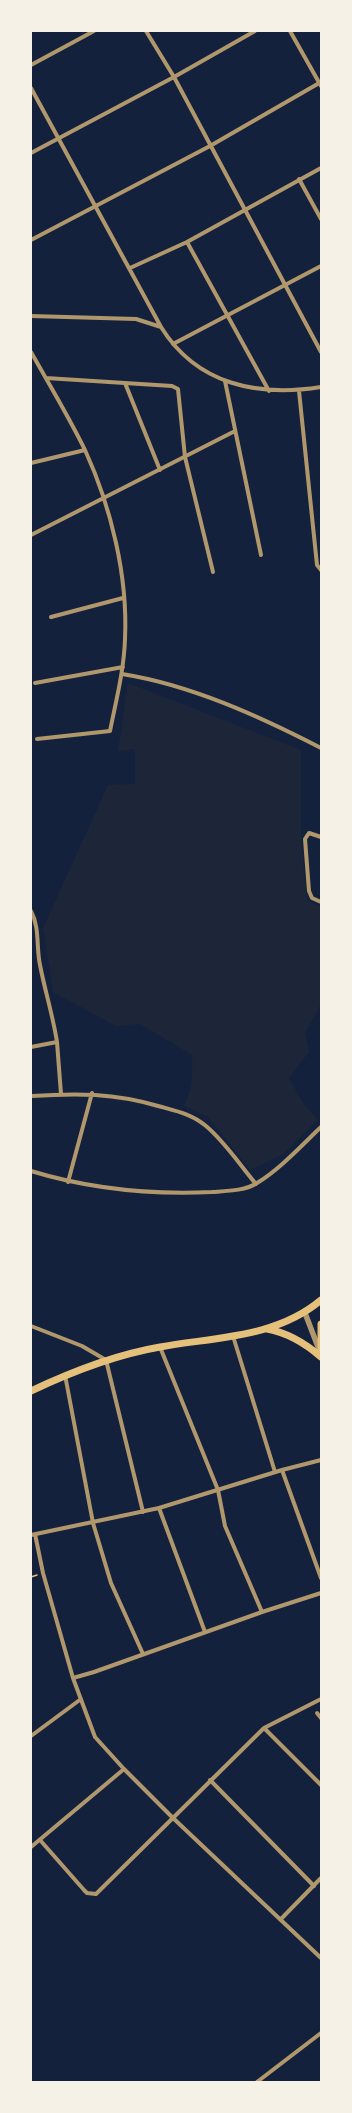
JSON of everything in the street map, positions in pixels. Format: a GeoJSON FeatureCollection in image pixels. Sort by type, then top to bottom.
{"type":"FeatureCollection","features":[{"type":"Feature","properties":{"kind":"main road"},"geometry":{"type":"LineString","coordinates":[[31,1391],[65,1375],[106,1360],[160,1347],[233,1336],[265,1329],[305,1313],[321,1300]]}},
{"type":"Feature","properties":{"kind":"main road"},"geometry":{"type":"LineString","coordinates":[[321,1324],[321,1348]]}},
{"type":"Feature","properties":{"kind":"main road"},"geometry":{"type":"LineString","coordinates":[[265,1329],[281,1332],[293,1337],[308,1345],[321,1355]]}},
{"type":"Feature","properties":{"kind":"street"},"geometry":{"type":"LineString","coordinates":[[31,65],[94,31]]}},
{"type":"Feature","properties":{"kind":"street"},"geometry":{"type":"LineString","coordinates":[[146,31],[174,77],[321,352]]}},
{"type":"Feature","properties":{"kind":"street"},"geometry":{"type":"LineString","coordinates":[[31,153],[174,77],[255,31]]}},
{"type":"Feature","properties":{"kind":"street"},"geometry":{"type":"LineString","coordinates":[[31,240],[210,146],[320,83],[290,31]]}},
{"type":"Feature","properties":{"kind":"street"},"geometry":{"type":"LineString","coordinates":[[31,88],[161,327],[173,344],[204,371],[224,381],[269,391],[300,390],[321,387]]}},
{"type":"Feature","properties":{"kind":"street"},"geometry":{"type":"LineString","coordinates":[[130,268],[187,242],[321,168]]}},
{"type":"Feature","properties":{"kind":"street"},"geometry":{"type":"LineString","coordinates":[[299,180],[321,219]]}},
{"type":"Feature","properties":{"kind":"street"},"geometry":{"type":"LineString","coordinates":[[187,242],[269,391]]}},
{"type":"Feature","properties":{"kind":"street"},"geometry":{"type":"LineString","coordinates":[[173,344],[321,266]]}},
{"type":"Feature","properties":{"kind":"street"},"geometry":{"type":"LineString","coordinates":[[31,316],[136,319],[161,327]]}},
{"type":"Feature","properties":{"kind":"street"},"geometry":{"type":"LineString","coordinates":[[31,352],[85,450],[103,497],[118,556],[124,598],[126,637],[122,674],[110,731],[37,739]]}},
{"type":"Feature","properties":{"kind":"street"},"geometry":{"type":"LineString","coordinates":[[46,378],[172,386],[178,389],[185,457],[212,572]]}},
{"type":"Feature","properties":{"kind":"street"},"geometry":{"type":"LineString","coordinates":[[224,381],[261,555]]}},
{"type":"Feature","properties":{"kind":"street"},"geometry":{"type":"LineString","coordinates":[[125,383],[160,470]]}},
{"type":"Feature","properties":{"kind":"street"},"geometry":{"type":"LineString","coordinates":[[300,390],[317,565],[321,570]]}},
{"type":"Feature","properties":{"kind":"street"},"geometry":{"type":"LineString","coordinates":[[31,535],[234,431]]}},
{"type":"Feature","properties":{"kind":"street"},"geometry":{"type":"LineString","coordinates":[[31,463],[85,450]]}},
{"type":"Feature","properties":{"kind":"street"},"geometry":{"type":"LineString","coordinates":[[51,617],[124,598]]}},
{"type":"Feature","properties":{"kind":"street"},"geometry":{"type":"LineString","coordinates":[[34,683],[123,667]]}},
{"type":"Feature","properties":{"kind":"street"},"geometry":{"type":"LineString","coordinates":[[122,674],[159,681],[234,707],[321,748]]}},
{"type":"Feature","properties":{"kind":"street"},"geometry":{"type":"LineString","coordinates":[[321,837],[309,832],[305,838],[309,891],[312,898],[321,902]]}},
{"type":"Feature","properties":{"kind":"street"},"geometry":{"type":"LineString","coordinates":[[31,911],[36,921],[40,964],[54,1023],[61,1094]]}},
{"type":"Feature","properties":{"kind":"street"},"geometry":{"type":"LineString","coordinates":[[31,1047],[56,1042]]}},
{"type":"Feature","properties":{"kind":"street"},"geometry":{"type":"LineString","coordinates":[[68,1182],[92,1093]]}},
{"type":"Feature","properties":{"kind":"street"},"geometry":{"type":"LineString","coordinates":[[31,1096],[92,1093],[175,1109],[193,1117],[216,1136],[256,1184]]}},
{"type":"Feature","properties":{"kind":"street"},"geometry":{"type":"LineString","coordinates":[[31,1171],[68,1182],[132,1191],[179,1193],[232,1190],[256,1184],[321,1127]]}},
{"type":"Feature","properties":{"kind":"street"},"geometry":{"type":"LineString","coordinates":[[305,1313],[321,1355]]}},
{"type":"Feature","properties":{"kind":"street"},"geometry":{"type":"LineString","coordinates":[[31,1326],[82,1346],[106,1360],[144,1512]]}},
{"type":"Feature","properties":{"kind":"street"},"geometry":{"type":"LineString","coordinates":[[233,1336],[275,1472]]}},
{"type":"Feature","properties":{"kind":"street"},"geometry":{"type":"LineString","coordinates":[[160,1347],[218,1490],[225,1526],[262,1612]]}},
{"type":"Feature","properties":{"kind":"street"},"geometry":{"type":"LineString","coordinates":[[65,1375],[93,1523],[111,1583],[143,1654]]}},
{"type":"Feature","properties":{"kind":"street"},"geometry":{"type":"LineString","coordinates":[[321,1460],[275,1472],[144,1512],[33,1535],[73,1678],[95,1737],[124,1769],[173,1818],[321,1958]]}},
{"type":"Feature","properties":{"kind":"street"},"geometry":{"type":"LineString","coordinates":[[282,1470],[321,1578]]}},
{"type":"Feature","properties":{"kind":"street"},"geometry":{"type":"LineString","coordinates":[[159,1508],[205,1632]]}},
{"type":"Feature","properties":{"kind":"street"},"geometry":{"type":"LineString","coordinates":[[73,1678],[321,1593]]}},
{"type":"Feature","properties":{"kind":"street"},"geometry":{"type":"LineString","coordinates":[[31,1736],[81,1699]]}},
{"type":"Feature","properties":{"kind":"street"},"geometry":{"type":"LineString","coordinates":[[40,1840],[87,1893],[96,1894],[264,1728],[321,1699]]}},
{"type":"Feature","properties":{"kind":"street"},"geometry":{"type":"LineString","coordinates":[[317,1713],[321,1718]]}},
{"type":"Feature","properties":{"kind":"street"},"geometry":{"type":"LineString","coordinates":[[264,1728],[321,1785]]}},
{"type":"Feature","properties":{"kind":"street"},"geometry":{"type":"LineString","coordinates":[[31,1847],[124,1769]]}},
{"type":"Feature","properties":{"kind":"street"},"geometry":{"type":"LineString","coordinates":[[210,1780],[314,1886]]}},
{"type":"Feature","properties":{"kind":"street"},"geometry":{"type":"LineString","coordinates":[[281,1920],[321,1878]]}},
{"type":"Feature","properties":{"kind":"street"},"geometry":{"type":"LineString","coordinates":[[257,2082],[321,2033]]}},
{"type":"Feature","properties":{"kind":"shaded area"},"geometry":{"type":"Polygon","coordinates":[[[128,683],[301,750],[301,838],[307,900],[321,907],[321,1004],[305,1033],[309,1052],[289,1078],[303,1103],[318,1120],[283,1154],[250,1170],[208,1117],[184,1106],[189,1094],[192,1055],[140,1024],[116,1026],[53,992],[43,928],[108,785],[135,784],[135,749],[118,751],[128,683]]]}}]}
